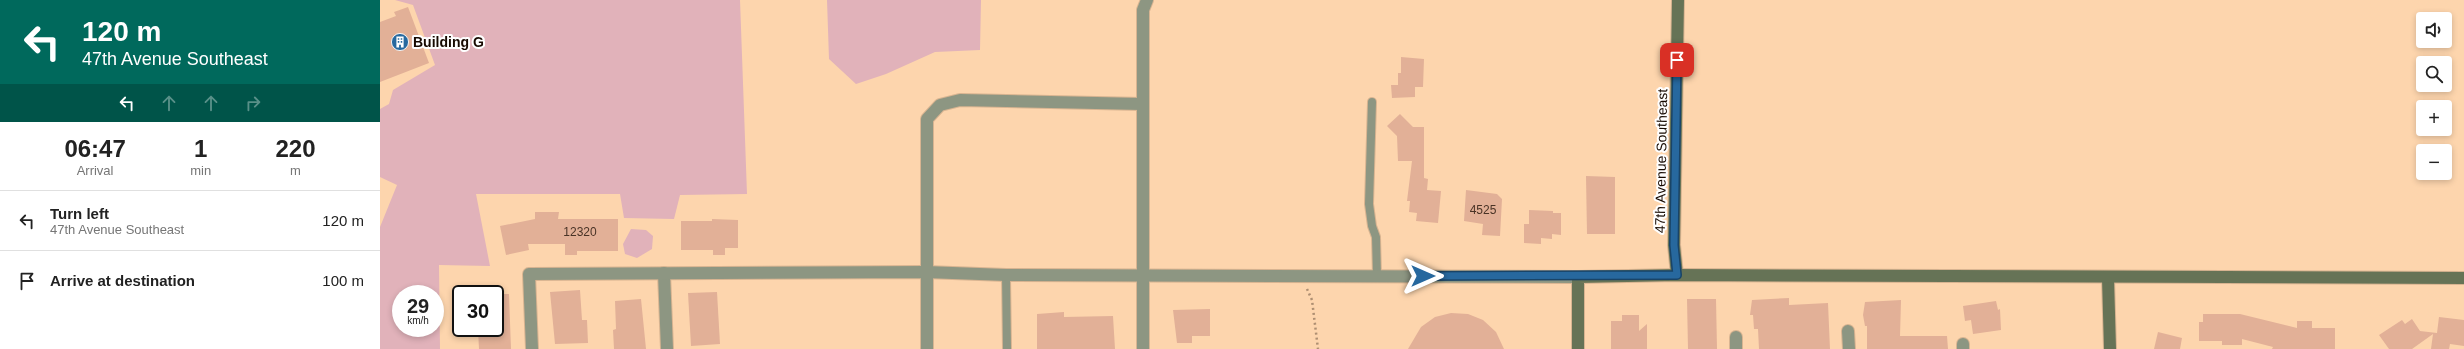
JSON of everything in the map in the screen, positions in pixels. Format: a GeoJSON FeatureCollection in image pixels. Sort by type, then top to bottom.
{"type":"FeatureCollection","features":[{"type":"Feature","properties":{"kind":"street"},"geometry":{"type":"LineString","coordinates":[[1143,349],[1141,276],[1143,10],[1147,0]]}},
{"type":"Feature","properties":{"kind":"street","name":"47th Avenue Southeast"},"geometry":{"type":"LineString","coordinates":[[1677,275],[1674,245],[1678,0]]}},
{"type":"Feature","properties":{"kind":"street"},"geometry":{"type":"LineString","coordinates":[[927,349],[927,119],[940,105],[960,100],[1142,104]]}},
{"type":"Feature","properties":{"kind":"street"},"geometry":{"type":"LineString","coordinates":[[532,349],[529,274],[926,272],[1006,275],[1141,276],[1578,277],[1677,275],[2108,278],[2464,278]]}},
{"type":"Feature","properties":{"kind":"street"},"geometry":{"type":"LineString","coordinates":[[664,273],[666,349]]}},
{"type":"Feature","properties":{"kind":"street"},"geometry":{"type":"LineString","coordinates":[[1578,277],[1578,349]]}},
{"type":"Feature","properties":{"kind":"street"},"geometry":{"type":"LineString","coordinates":[[2108,278],[2110,349]]}},
{"type":"Feature","properties":{"kind":"street"},"geometry":{"type":"LineString","coordinates":[[1848,331],[1849,349]]}},
{"type":"Feature","properties":{"kind":"street"},"geometry":{"type":"LineString","coordinates":[[1736,336],[1736,349]]}},
{"type":"Feature","properties":{"kind":"lane"},"geometry":{"type":"LineString","coordinates":[[1372,102],[1369,204],[1372,226],[1376,237],[1376,276]]}},
{"type":"Feature","properties":{"kind":"lane"},"geometry":{"type":"LineString","coordinates":[[1006,275],[1007,349]]}},
{"type":"Feature","properties":{"kind":"path"},"geometry":{"type":"LineString","coordinates":[[1305,286],[1312,300],[1318,349]]}},
{"type":"Feature","properties":{"kind":"shaded area"},"geometry":{"type":"Polygon","coordinates":[[[395,0],[740,0],[747,194],[680,195],[674,219],[624,218],[620,194],[476,194],[490,266],[439,265],[439,285],[392,285],[392,337],[440,337],[440,349],[380,349],[380,227],[397,185],[380,177],[380,109],[389,104],[393,90],[435,65],[413,5],[395,0]]]}},
{"type":"Feature","properties":{"kind":"shaded area"},"geometry":{"type":"Polygon","coordinates":[[[827,0],[981,0],[980,50],[935,52],[886,74],[856,84],[829,59],[827,0]]]}},
{"type":"Feature","properties":{"kind":"shaded area"},"geometry":{"type":"Polygon","coordinates":[[[631,229],[646,230],[653,236],[652,249],[637,258],[625,254],[623,244],[631,229]]]}},
{"type":"Feature","properties":{"kind":"building","name":"Building G"},"geometry":{"type":"Polygon","coordinates":[[[408,7],[429,63],[380,82],[380,22],[396,16],[394,12],[408,7]]]}},
{"type":"Feature","properties":{"kind":"building"},"geometry":{"type":"Polygon","coordinates":[[[1401,57],[1424,59],[1423,87],[1415,87],[1415,97],[1392,98],[1391,85],[1398,85],[1398,73],[1401,73],[1401,57]]]}},
{"type":"Feature","properties":{"kind":"building"},"geometry":{"type":"Polygon","coordinates":[[[1400,114],[1413,127],[1424,127],[1424,178],[1428,179],[1427,190],[1441,191],[1438,223],[1416,221],[1417,213],[1409,212],[1410,201],[1407,201],[1412,161],[1398,161],[1397,136],[1387,126],[1400,114]]]}},
{"type":"Feature","properties":{"kind":"building"},"geometry":{"type":"Polygon","coordinates":[[[1586,176],[1615,177],[1615,234],[1587,234],[1586,176]]]}},
{"type":"Feature","properties":{"kind":"building"},"geometry":{"type":"Polygon","coordinates":[[[1466,190],[1497,194],[1502,199],[1500,236],[1482,235],[1483,224],[1464,221],[1466,190]]]}},
{"type":"Feature","properties":{"kind":"building"},"geometry":{"type":"Polygon","coordinates":[[[1529,210],[1553,211],[1553,213],[1561,213],[1561,235],[1552,234],[1552,239],[1541,238],[1541,244],[1524,243],[1524,224],[1529,224],[1529,210]]]}},
{"type":"Feature","properties":{"kind":"building"},"geometry":{"type":"Polygon","coordinates":[[[535,212],[559,212],[558,219],[618,219],[618,251],[577,251],[577,255],[565,255],[565,244],[528,244],[529,250],[506,255],[500,226],[535,219],[535,212]]]}},
{"type":"Feature","properties":{"kind":"building"},"geometry":{"type":"Polygon","coordinates":[[[712,219],[738,220],[738,248],[725,248],[725,255],[713,255],[713,250],[681,250],[681,221],[712,221],[712,219]]]}},
{"type":"Feature","properties":{"kind":"building"},"geometry":{"type":"Polygon","coordinates":[[[580,290],[582,320],[587,320],[588,343],[555,344],[550,292],[580,290]]]}},
{"type":"Feature","properties":{"kind":"building"},"geometry":{"type":"Polygon","coordinates":[[[717,292],[720,344],[691,346],[688,293],[717,292]]]}},
{"type":"Feature","properties":{"kind":"building"},"geometry":{"type":"Polygon","coordinates":[[[504,294],[509,294],[511,349],[479,349],[478,337],[504,337],[504,294]]]}},
{"type":"Feature","properties":{"kind":"building"},"geometry":{"type":"Polygon","coordinates":[[[1789,298],[1789,305],[1828,303],[1830,349],[1759,349],[1758,329],[1754,329],[1753,315],[1750,315],[1752,300],[1789,298]]]}},
{"type":"Feature","properties":{"kind":"building"},"geometry":{"type":"Polygon","coordinates":[[[641,299],[646,349],[614,349],[613,330],[616,329],[615,301],[641,299]]]}},
{"type":"Feature","properties":{"kind":"building"},"geometry":{"type":"Polygon","coordinates":[[[1687,299],[1716,299],[1717,349],[1688,349],[1687,299]]]}},
{"type":"Feature","properties":{"kind":"building"},"geometry":{"type":"Polygon","coordinates":[[[1901,300],[1900,336],[1947,336],[1948,349],[1867,349],[1867,326],[1865,326],[1863,315],[1865,302],[1901,300]]]}},
{"type":"Feature","properties":{"kind":"building"},"geometry":{"type":"Polygon","coordinates":[[[1996,301],[1998,310],[2000,309],[2001,330],[1973,334],[1971,320],[1965,321],[1963,306],[1996,301]]]}},
{"type":"Feature","properties":{"kind":"building"},"geometry":{"type":"Polygon","coordinates":[[[1210,309],[1210,336],[1192,336],[1192,343],[1177,343],[1173,310],[1210,309]]]}},
{"type":"Feature","properties":{"kind":"building"},"geometry":{"type":"Polygon","coordinates":[[[1064,312],[1064,317],[1113,316],[1115,349],[1037,349],[1037,314],[1064,312]]]}},
{"type":"Feature","properties":{"kind":"building"},"geometry":{"type":"Polygon","coordinates":[[[1451,313],[1468,314],[1483,320],[1496,332],[1504,349],[1408,349],[1421,327],[1435,317],[1451,313]]]}},
{"type":"Feature","properties":{"kind":"building"},"geometry":{"type":"Polygon","coordinates":[[[2203,314],[2240,314],[2297,328],[2297,321],[2312,321],[2312,328],[2335,328],[2335,349],[2272,349],[2273,347],[2242,339],[2242,345],[2222,345],[2222,341],[2199,341],[2199,322],[2203,322],[2203,314]]]}},
{"type":"Feature","properties":{"kind":"building"},"geometry":{"type":"Polygon","coordinates":[[[1622,315],[1639,315],[1639,331],[1647,324],[1647,349],[1611,349],[1611,321],[1622,321],[1622,315]]]}},
{"type":"Feature","properties":{"kind":"building"},"geometry":{"type":"Polygon","coordinates":[[[2439,317],[2464,320],[2464,346],[2450,344],[2449,349],[2431,349],[2433,334],[2412,349],[2389,349],[2379,335],[2402,320],[2405,324],[2412,319],[2420,331],[2437,333],[2439,317]]]}},
{"type":"Feature","properties":{"kind":"building"},"geometry":{"type":"Polygon","coordinates":[[[2158,332],[2182,338],[2180,349],[2154,349],[2158,332]]]}},
{"type":"Feature","properties":{"kind":"place","name":"Building G"},"geometry":{"type":"Point","coordinates":[400,42]}},
{"type":"Feature","properties":{"kind":"route"},"geometry":{"type":"LineString","coordinates":[[1423,276],[1578,277],[1677,275],[1674,245],[1677,60]]}}]}
